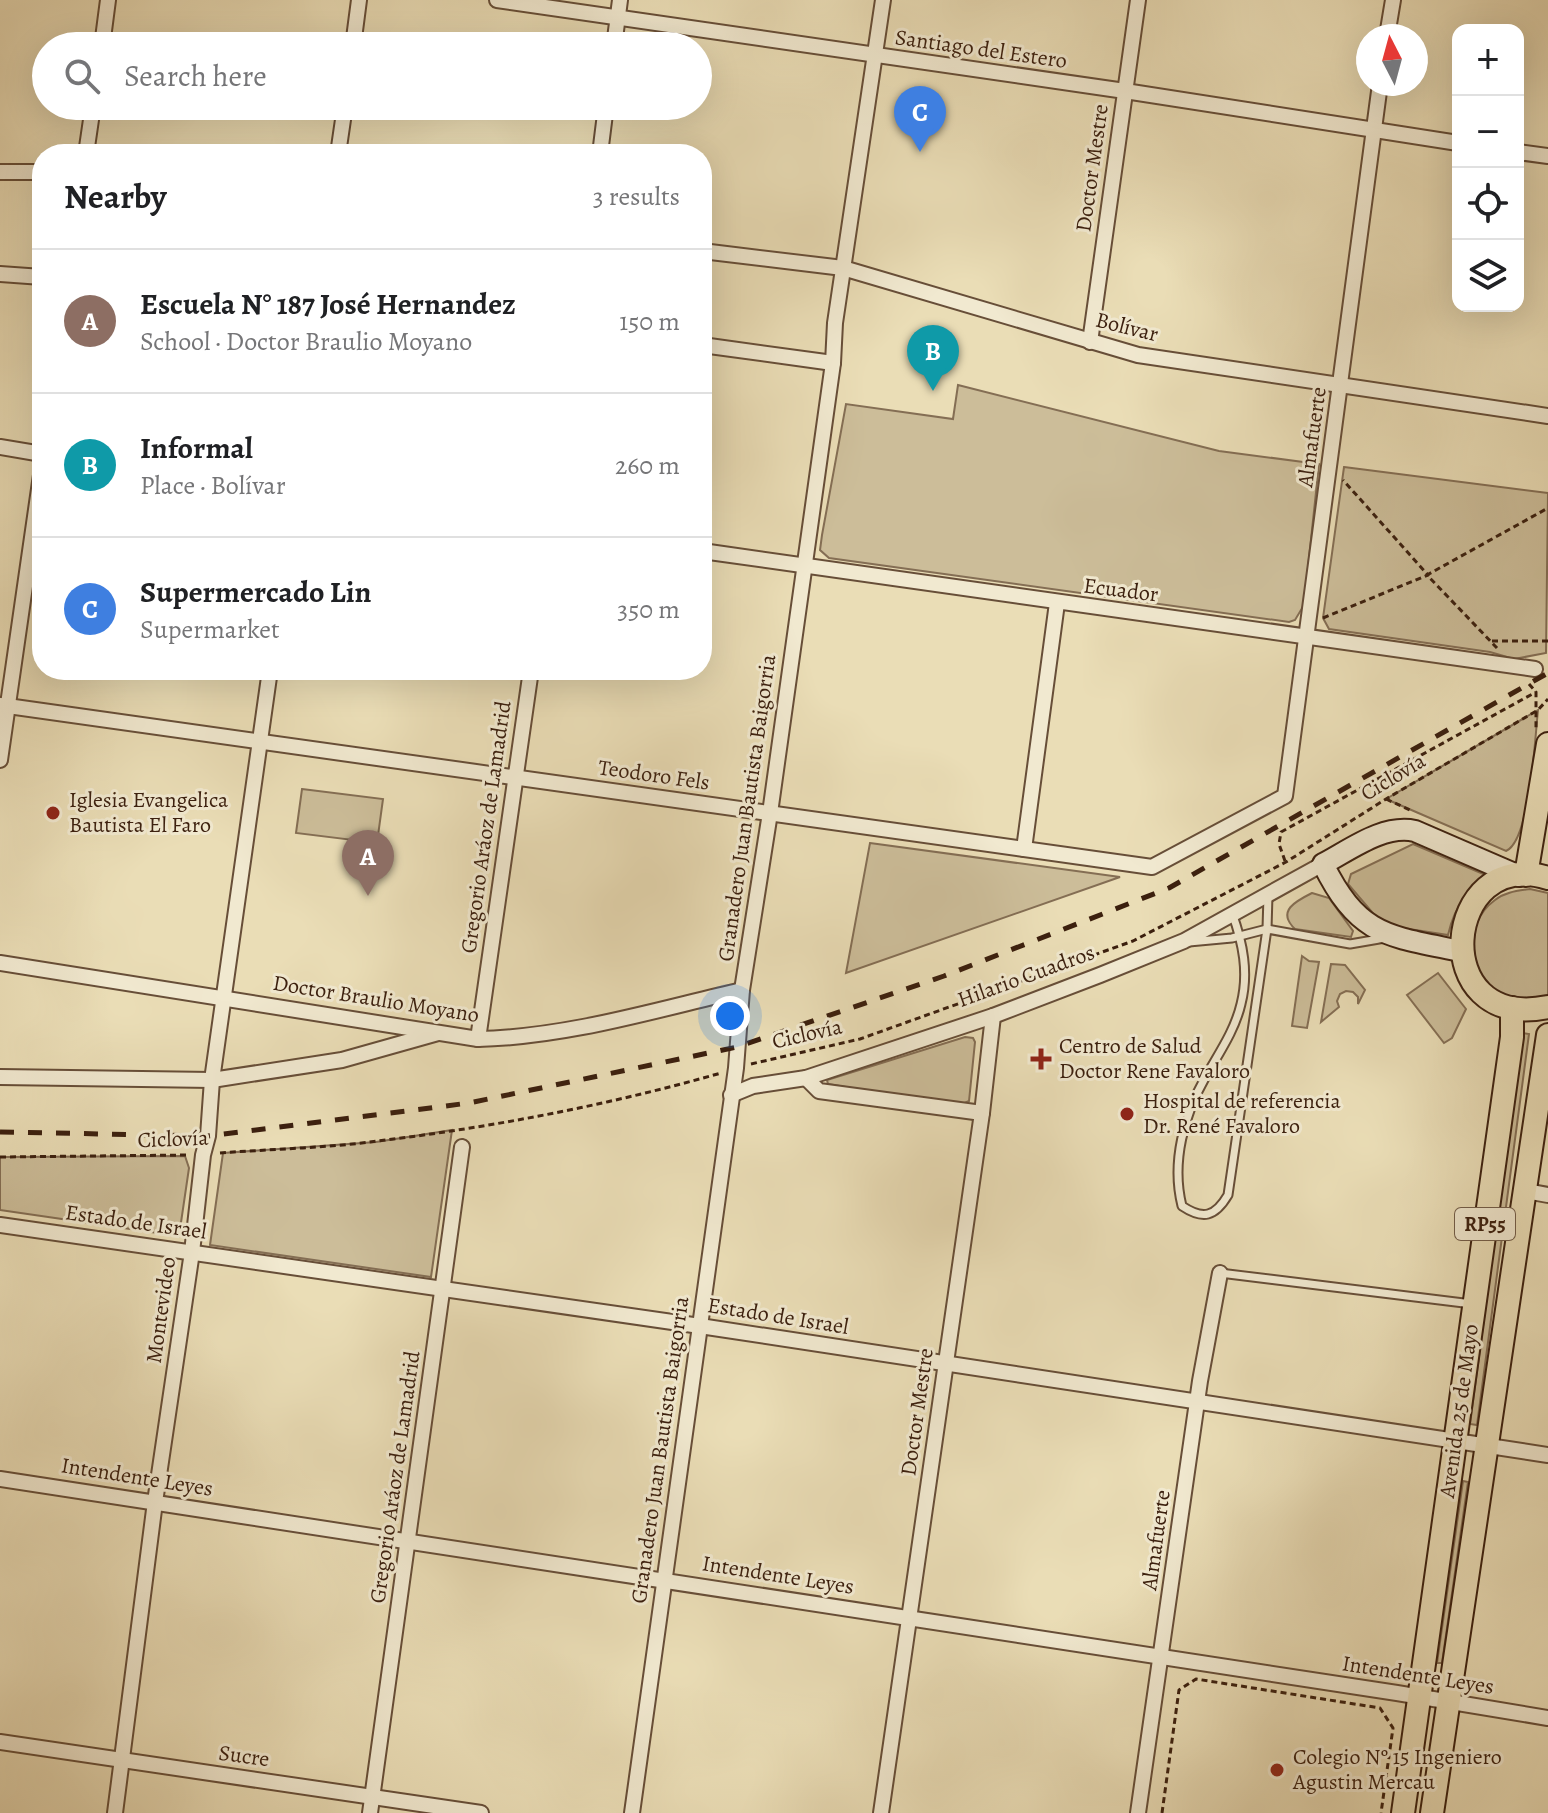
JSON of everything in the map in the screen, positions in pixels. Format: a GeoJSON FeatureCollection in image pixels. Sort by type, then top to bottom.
{"type":"FeatureCollection","features":[{"type":"Feature","properties":{"kind":"main road"},"geometry":{"type":"LineString","coordinates":[[1542,741],[1531,876],[1497,883],[1483,892],[1472,904],[1463,926],[1461,951],[1465,968],[1486,996],[1512,1008],[1529,1010],[1548,1007]]}},
{"type":"Feature","properties":{"kind":"main road","name":"Avenida 25 de Mayo"},"geometry":{"type":"LineString","coordinates":[[1403,1813],[1512,1037],[1512,1008]]}},
{"type":"Feature","properties":{"kind":"main road","name":"Avenida 25 de Mayo"},"geometry":{"type":"LineString","coordinates":[[1432,1813],[1488,1446],[1537,1193],[1548,1035]]}},
{"type":"Feature","properties":{"kind":"street"},"geometry":{"type":"LineString","coordinates":[[104,32],[108,0]]}},
{"type":"Feature","properties":{"kind":"street"},"geometry":{"type":"LineString","coordinates":[[355,32],[359,0]]}},
{"type":"Feature","properties":{"kind":"street","name":"Santiago del Estero"},"geometry":{"type":"LineString","coordinates":[[497,0],[1125,91],[1452,142]]}},
{"type":"Feature","properties":{"kind":"street"},"geometry":{"type":"LineString","coordinates":[[616,32],[620,0]]}},
{"type":"Feature","properties":{"kind":"street","name":"Granadero Juan Bautista Baigorria"},"geometry":{"type":"LineString","coordinates":[[632,1813],[736,1068],[742,990],[770,813],[833,363],[835,323],[883,0]]}},
{"type":"Feature","properties":{"kind":"street","name":"Doctor Mestre"},"geometry":{"type":"LineString","coordinates":[[1090,342],[1138,0]]}},
{"type":"Feature","properties":{"kind":"street"},"geometry":{"type":"LineString","coordinates":[[1389,24],[1393,0]]}},
{"type":"Feature","properties":{"kind":"street","name":"Almafuerte"},"geometry":{"type":"LineString","coordinates":[[1285,796],[1378,96]]}},
{"type":"Feature","properties":{"kind":"street"},"geometry":{"type":"LineString","coordinates":[[87,144],[91,120]]}},
{"type":"Feature","properties":{"kind":"street"},"geometry":{"type":"LineString","coordinates":[[339,144],[343,120]]}},
{"type":"Feature","properties":{"kind":"street"},"geometry":{"type":"LineString","coordinates":[[601,144],[604,120]]}},
{"type":"Feature","properties":{"kind":"street"},"geometry":{"type":"LineString","coordinates":[[1524,153],[1548,156]]}},
{"type":"Feature","properties":{"kind":"street"},"geometry":{"type":"LineString","coordinates":[[0,172],[32,172]]}},
{"type":"Feature","properties":{"kind":"street","name":"Bolívar"},"geometry":{"type":"LineString","coordinates":[[712,252],[843,268],[1138,355],[1548,416]]}},
{"type":"Feature","properties":{"kind":"street"},"geometry":{"type":"LineString","coordinates":[[0,274],[32,276]]}},
{"type":"Feature","properties":{"kind":"street"},"geometry":{"type":"LineString","coordinates":[[712,346],[833,363]]}},
{"type":"Feature","properties":{"kind":"street"},"geometry":{"type":"LineString","coordinates":[[0,447],[32,452]]}},
{"type":"Feature","properties":{"kind":"street"},"geometry":{"type":"LineString","coordinates":[[0,760],[4,706],[32,531]]}},
{"type":"Feature","properties":{"kind":"street","name":"Ecuador"},"geometry":{"type":"LineString","coordinates":[[712,552],[1057,603],[1307,630],[1535,669]]}},
{"type":"Feature","properties":{"kind":"street"},"geometry":{"type":"LineString","coordinates":[[1024,849],[1057,603]]}},
{"type":"Feature","properties":{"kind":"street","name":"Montevideo"},"geometry":{"type":"LineString","coordinates":[[115,1813],[269,680]]}},
{"type":"Feature","properties":{"kind":"street","name":"Gregorio Aráoz de Lamadrid"},"geometry":{"type":"LineString","coordinates":[[478,1039],[530,680]]}},
{"type":"Feature","properties":{"kind":"street","name":"Teodoro Fels"},"geometry":{"type":"LineString","coordinates":[[4,706],[1152,867],[1285,796]]}},
{"type":"Feature","properties":{"kind":"street","name":"Hilario Cuadros"},"geometry":{"type":"LineString","coordinates":[[731,1095],[753,1086],[806,1078],[993,1016],[1179,943],[1380,834],[1405,829],[1415,831],[1531,876]]}},
{"type":"Feature","properties":{"kind":"street"},"geometry":{"type":"LineString","coordinates":[[1323,864],[1362,921],[1392,937],[1461,951]]}},
{"type":"Feature","properties":{"kind":"street","name":"Doctor Braulio Moyano"},"geometry":{"type":"LineString","coordinates":[[0,963],[478,1039],[512,1038],[578,1028],[742,990]]}},
{"type":"Feature","properties":{"kind":"street","name":"Doctor Mestre"},"geometry":{"type":"LineString","coordinates":[[881,1813],[982,1113],[993,1016]]}},
{"type":"Feature","properties":{"kind":"street"},"geometry":{"type":"LineString","coordinates":[[0,1077],[212,1080],[342,1060],[441,1032]]}},
{"type":"Feature","properties":{"kind":"street"},"geometry":{"type":"LineString","coordinates":[[806,1078],[819,1091],[982,1113]]}},
{"type":"Feature","properties":{"kind":"street","name":"Gregorio Aráoz de Lamadrid"},"geometry":{"type":"LineString","coordinates":[[370,1813],[462,1147]]}},
{"type":"Feature","properties":{"kind":"street","name":"Estado de Israel"},"geometry":{"type":"LineString","coordinates":[[0,1225],[700,1326],[1548,1455]]}},
{"type":"Feature","properties":{"kind":"street","name":"Almafuerte"},"geometry":{"type":"LineString","coordinates":[[1138,1813],[1197,1401],[1220,1273]]}},
{"type":"Feature","properties":{"kind":"street","name":"Intendente Leyes"},"geometry":{"type":"LineString","coordinates":[[0,1479],[1548,1718]]}},
{"type":"Feature","properties":{"kind":"street","name":"Sucre"},"geometry":{"type":"LineString","coordinates":[[0,1742],[481,1813]]}},
{"type":"Feature","properties":{"kind":"lane"},"geometry":{"type":"LineString","coordinates":[[1232,913],[1244,959],[1242,1002],[1234,1026],[1198,1091],[1184,1126],[1178,1189],[1182,1206],[1193,1214],[1209,1215],[1221,1207],[1228,1195],[1267,929],[1268,893]]}},
{"type":"Feature","properties":{"kind":"lane"},"geometry":{"type":"LineString","coordinates":[[1179,943],[1232,938],[1267,929],[1350,944],[1392,937]]}},
{"type":"Feature","properties":{"kind":"lane"},"geometry":{"type":"LineString","coordinates":[[1220,1273],[1474,1304]]}},
{"type":"Feature","properties":{"kind":"path"},"geometry":{"type":"LineString","coordinates":[[1330,466],[1536,692],[1542,741]]}},
{"type":"Feature","properties":{"kind":"path"},"geometry":{"type":"LineString","coordinates":[[1307,630],[1428,575],[1548,508]]}},
{"type":"Feature","properties":{"kind":"path"},"geometry":{"type":"LineString","coordinates":[[1492,641],[1548,641]]}},
{"type":"Feature","properties":{"kind":"path"},"geometry":{"type":"LineString","coordinates":[[1294,878],[1279,844],[1281,832],[1536,692]]}},
{"type":"Feature","properties":{"kind":"path","name":"Ciclovía"},"geometry":{"type":"LineString","coordinates":[[0,1157],[203,1155],[376,1142],[478,1126],[651,1091],[860,1039],[1133,941],[1286,862],[1538,710],[1548,699]]}},
{"type":"Feature","properties":{"kind":"path"},"geometry":{"type":"LineString","coordinates":[[1386,799],[1413,811]]}},
{"type":"Feature","properties":{"kind":"path"},"geometry":{"type":"LineString","coordinates":[[1162,1813],[1179,1690],[1196,1679],[1380,1708],[1393,1728],[1381,1813]]}},
{"type":"Feature","properties":{"kind":"shaded area"},"geometry":{"type":"Polygon","coordinates":[[[958,385],[1219,451],[1319,464],[1304,605],[1295,620],[1289,622],[829,558],[820,550],[846,404],[953,419],[958,385]]]}},
{"type":"Feature","properties":{"kind":"shaded area"},"geometry":{"type":"Polygon","coordinates":[[[1344,467],[1548,493],[1546,653],[1514,659],[1490,652],[1329,629],[1323,618],[1344,467]]]}},
{"type":"Feature","properties":{"kind":"shaded area"},"geometry":{"type":"Polygon","coordinates":[[[1538,710],[1526,809],[1521,829],[1506,851],[1386,799],[1538,710]]]}},
{"type":"Feature","properties":{"kind":"shaded area"},"geometry":{"type":"Polygon","coordinates":[[[302,789],[383,799],[377,843],[296,833],[302,789]]]}},
{"type":"Feature","properties":{"kind":"shaded area"},"geometry":{"type":"Polygon","coordinates":[[[870,843],[1120,877],[846,973],[870,843]]]}},
{"type":"Feature","properties":{"kind":"shaded area"},"geometry":{"type":"Polygon","coordinates":[[[1413,844],[1495,879],[1476,888],[1463,900],[1448,935],[1383,925],[1348,884],[1351,874],[1413,844]]]}},
{"type":"Feature","properties":{"kind":"shaded area"},"geometry":{"type":"Polygon","coordinates":[[[1530,889],[1548,893],[1548,997],[1515,999],[1496,991],[1485,981],[1473,954],[1473,939],[1476,925],[1495,900],[1530,889]]]}},
{"type":"Feature","properties":{"kind":"shaded area"},"geometry":{"type":"Polygon","coordinates":[[[1312,893],[1329,898],[1353,931],[1351,937],[1295,929],[1287,917],[1290,907],[1312,893]]]}},
{"type":"Feature","properties":{"kind":"shaded area"},"geometry":{"type":"Polygon","coordinates":[[[1302,956],[1319,962],[1307,1028],[1292,1026],[1302,956]]]}},
{"type":"Feature","properties":{"kind":"shaded area"},"geometry":{"type":"Polygon","coordinates":[[[1331,964],[1345,965],[1365,990],[1358,1004],[1358,997],[1353,992],[1340,994],[1337,1001],[1339,1007],[1321,1022],[1331,964]]]}},
{"type":"Feature","properties":{"kind":"shaded area"},"geometry":{"type":"Polygon","coordinates":[[[1438,973],[1466,1009],[1452,1038],[1444,1043],[1407,995],[1438,973]]]}},
{"type":"Feature","properties":{"kind":"shaded area"},"geometry":{"type":"Polygon","coordinates":[[[1522,1033],[1529,1034],[1477,1425],[1470,1424],[1522,1033]]]}},
{"type":"Feature","properties":{"kind":"shaded area"},"geometry":{"type":"Polygon","coordinates":[[[965,1037],[973,1038],[975,1042],[969,1101],[958,1106],[828,1084],[827,1080],[965,1037]]]}},
{"type":"Feature","properties":{"kind":"shaded area"},"geometry":{"type":"Polygon","coordinates":[[[452,1130],[431,1277],[210,1245],[223,1153],[376,1142],[452,1130]]]}},
{"type":"Feature","properties":{"kind":"shaded area"},"geometry":{"type":"Polygon","coordinates":[[[185,1156],[189,1168],[179,1236],[0,1210],[0,1157],[185,1156]]]}},
{"type":"Feature","properties":{"kind":"shaded area"},"geometry":{"type":"Polygon","coordinates":[[[1463,1481],[1468,1482],[1442,1663],[1437,1663],[1463,1481]]]}},
{"type":"Feature","properties":{"kind":"railway"},"geometry":{"type":"LineString","coordinates":[[0,1132],[208,1136],[469,1103],[737,1047],[944,976],[1169,888],[1548,673]]}},
{"type":"Feature","properties":{"kind":"place","name":"Supermercado Lin"},"geometry":{"type":"Point","coordinates":[920,152]}},
{"type":"Feature","properties":{"kind":"place","name":"Informal"},"geometry":{"type":"Point","coordinates":[933,391]}},
{"type":"Feature","properties":{"kind":"place","name":"Iglesia Evangelica Bautista El Faro"},"geometry":{"type":"Point","coordinates":[53,813]}},
{"type":"Feature","properties":{"kind":"place","name":"Escuela N° 187 José Hernandez"},"geometry":{"type":"Point","coordinates":[368,896]}},
{"type":"Feature","properties":{"kind":"place","name":"Centro de Salud Doctor Rene Favaloro"},"geometry":{"type":"Point","coordinates":[1041,1059]}},
{"type":"Feature","properties":{"kind":"place","name":"Hospital de referencia Dr. René Favaloro"},"geometry":{"type":"Point","coordinates":[1127,1114]}},
{"type":"Feature","properties":{"kind":"place","name":"Colegio Nº 15 Ingeniero Agustin Mercau"},"geometry":{"type":"Point","coordinates":[1277,1770]}}]}
